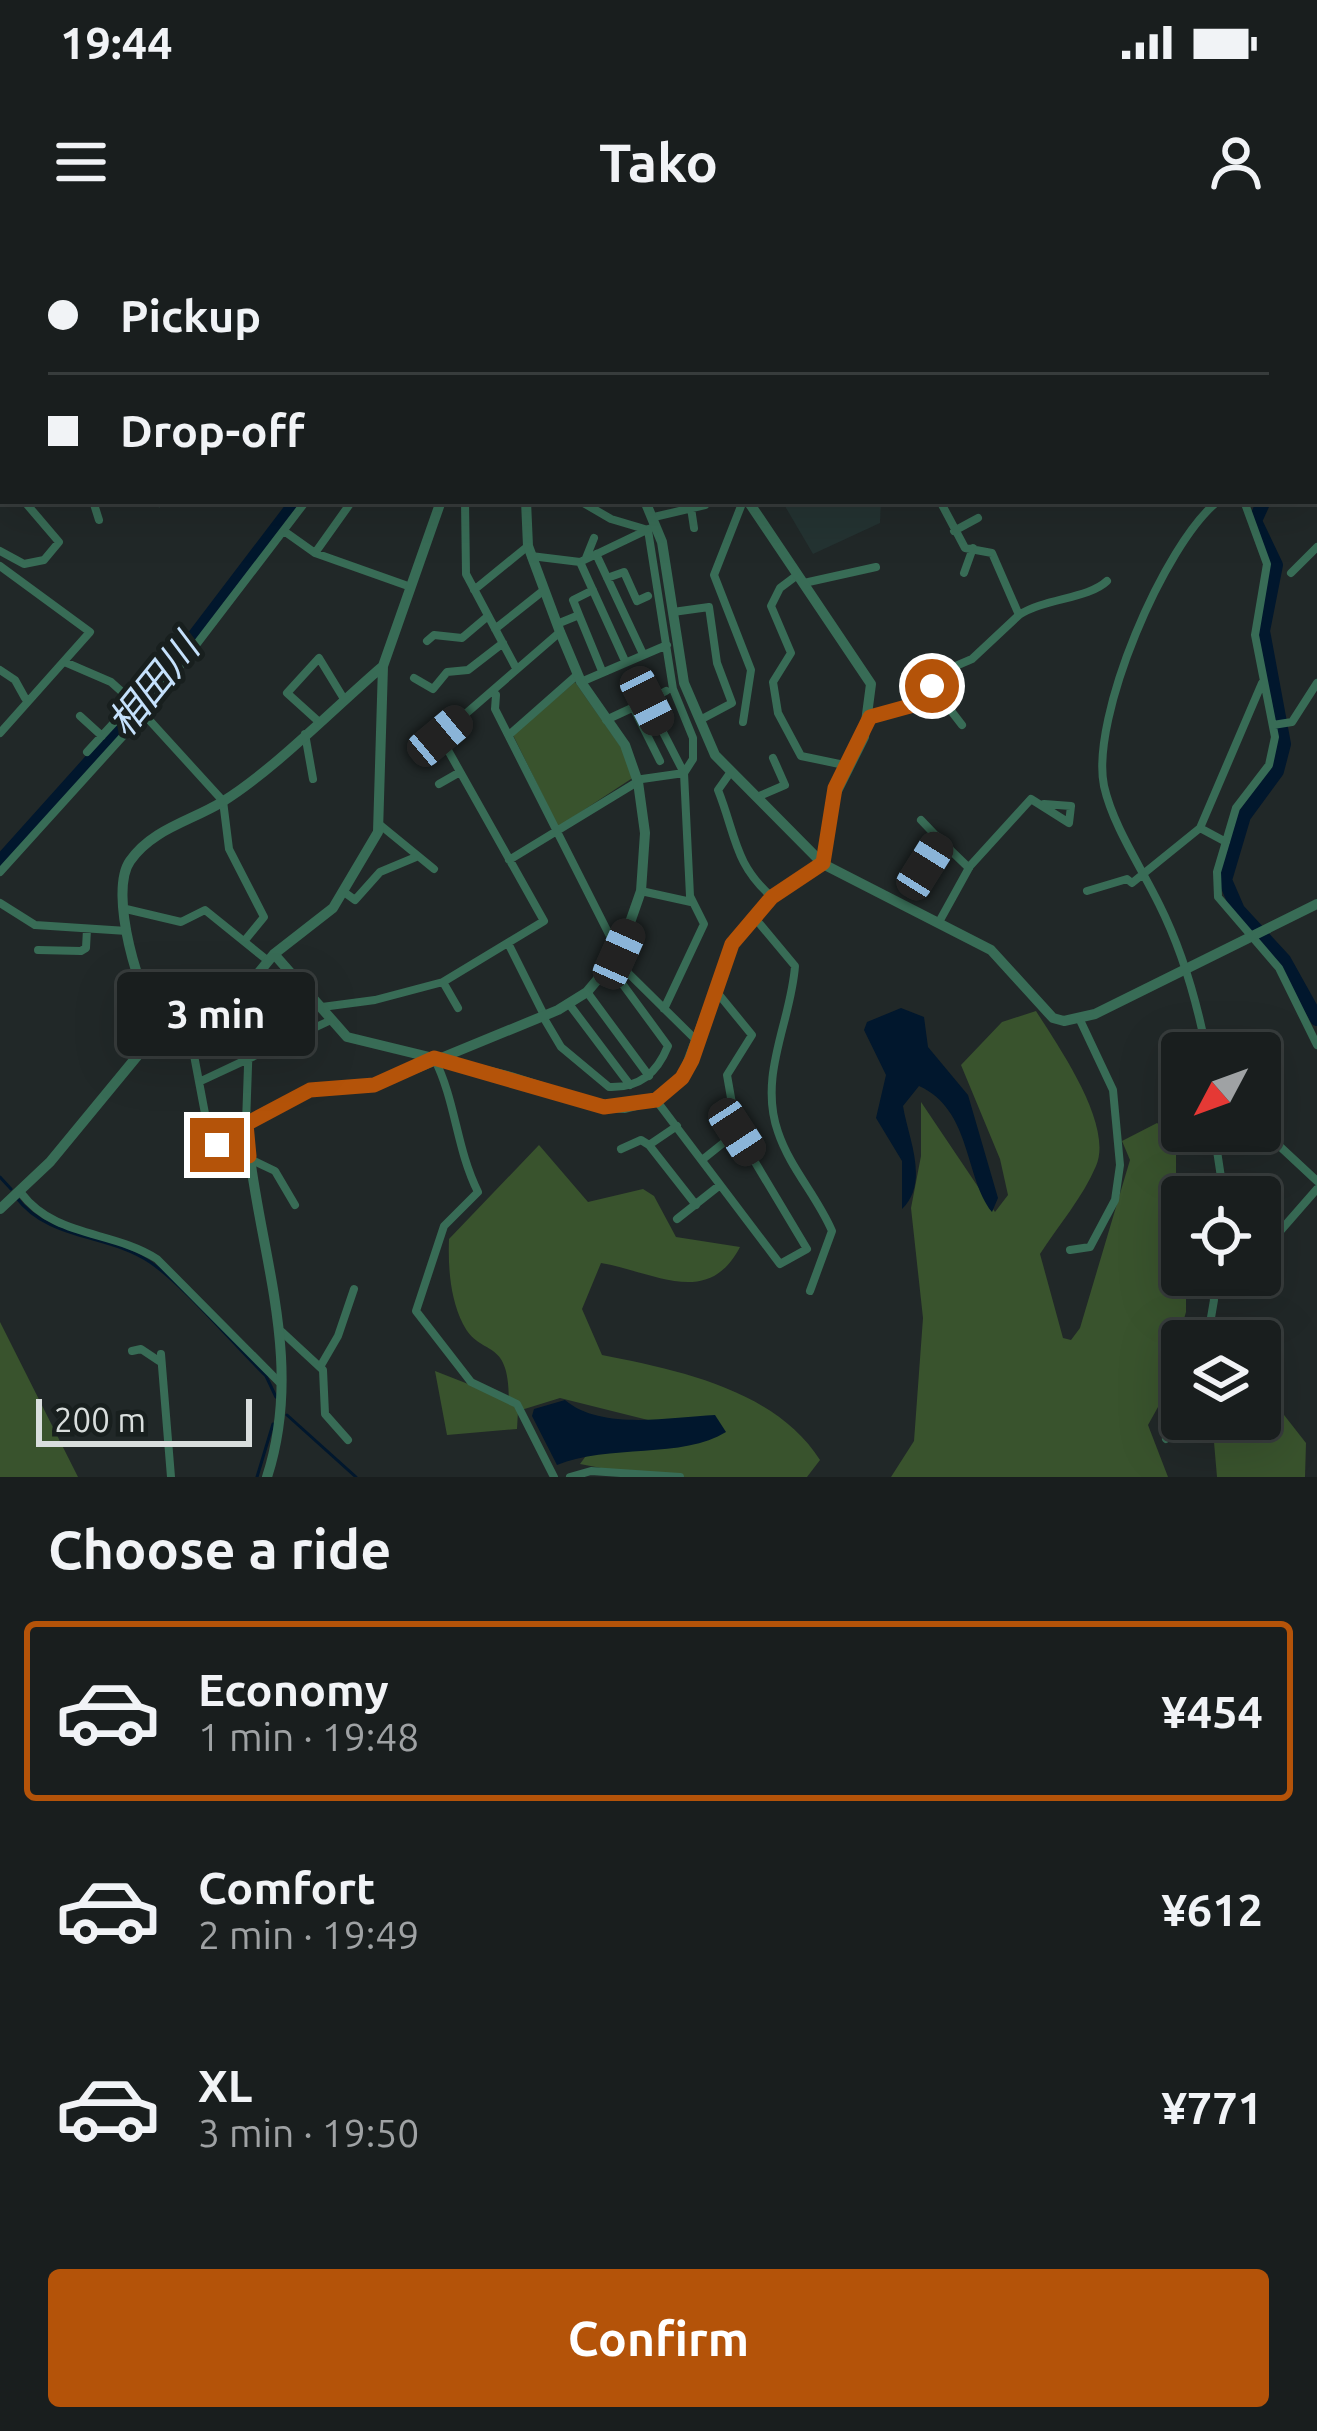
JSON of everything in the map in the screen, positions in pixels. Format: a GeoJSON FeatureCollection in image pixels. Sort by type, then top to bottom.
{"type":"FeatureCollection","features":[{"type":"Feature","properties":{"kind":"street"},"geometry":{"type":"LineString","coordinates":[[0,540],[0,551],[24,564],[44,560],[59,542],[27,504]]}},
{"type":"Feature","properties":{"kind":"street"},"geometry":{"type":"LineString","coordinates":[[94,504],[99,520]]}},
{"type":"Feature","properties":{"kind":"street"},"geometry":{"type":"LineString","coordinates":[[0,872],[303,504]]}},
{"type":"Feature","properties":{"kind":"street"},"geometry":{"type":"LineString","coordinates":[[315,553],[350,504]]}},
{"type":"Feature","properties":{"kind":"street"},"geometry":{"type":"LineString","coordinates":[[267,1477],[285,1388],[282,1332],[246,1124],[251,982],[270,957],[321,920],[344,892],[380,824],[383,666],[440,504]]}},
{"type":"Feature","properties":{"kind":"street"},"geometry":{"type":"LineString","coordinates":[[465,504],[462,554],[474,590],[516,668]]}},
{"type":"Feature","properties":{"kind":"street"},"geometry":{"type":"LineString","coordinates":[[246,1124],[310,1090],[374,1085],[569,1004],[587,992],[614,960],[641,891],[645,833],[638,782],[625,745],[579,678],[529,551],[526,504]]}},
{"type":"Feature","properties":{"kind":"street"},"geometry":{"type":"LineString","coordinates":[[585,504],[611,519],[653,524]]}},
{"type":"Feature","properties":{"kind":"street"},"geometry":{"type":"LineString","coordinates":[[646,504],[673,612],[684,683],[730,773],[823,863],[991,950],[1046,1013],[1064,1021],[1080,1020],[1317,904]]}},
{"type":"Feature","properties":{"kind":"street"},"geometry":{"type":"LineString","coordinates":[[743,722],[751,670],[715,575],[745,504]]}},
{"type":"Feature","properties":{"kind":"street"},"geometry":{"type":"LineString","coordinates":[[126,909],[181,922],[205,910],[270,957],[329,1021],[364,1043],[604,1107],[656,1100],[682,1078],[732,944],[772,897],[823,863],[831,803],[870,717],[868,674],[748,504]]}},
{"type":"Feature","properties":{"kind":"street"},"geometry":{"type":"LineString","coordinates":[[941,504],[965,548],[992,553],[1019,615]]}},
{"type":"Feature","properties":{"kind":"street"},"geometry":{"type":"LineString","coordinates":[[1203,1032],[1197,1000],[1104,786],[1124,657],[1180,540],[1213,504]]}},
{"type":"Feature","properties":{"kind":"street"},"geometry":{"type":"LineString","coordinates":[[1245,504],[1267,564],[1255,617],[1262,681],[1273,725],[1269,765],[1236,808],[1217,872],[1218,897],[1297,997],[1317,1045]]}},
{"type":"Feature","properties":{"kind":"street"},"geometry":{"type":"LineString","coordinates":[[474,590],[529,551],[583,561],[653,524],[705,505]]}},
{"type":"Feature","properties":{"kind":"street"},"geometry":{"type":"LineString","coordinates":[[691,508],[694,528]]}},
{"type":"Feature","properties":{"kind":"street"},"geometry":{"type":"LineString","coordinates":[[954,531],[978,518]]}},
{"type":"Feature","properties":{"kind":"street"},"geometry":{"type":"LineString","coordinates":[[509,860],[638,782],[684,772],[693,759],[693,738],[674,692],[653,524]]}},
{"type":"Feature","properties":{"kind":"street"},"geometry":{"type":"LineString","coordinates":[[284,531],[315,553],[408,586]]}},
{"type":"Feature","properties":{"kind":"street"},"geometry":{"type":"LineString","coordinates":[[594,538],[583,561],[625,661]]}},
{"type":"Feature","properties":{"kind":"street"},"geometry":{"type":"LineString","coordinates":[[1292,573],[1317,547]]}},
{"type":"Feature","properties":{"kind":"street"},"geometry":{"type":"LineString","coordinates":[[964,573],[974,548]]}},
{"type":"Feature","properties":{"kind":"street"},"geometry":{"type":"LineString","coordinates":[[596,554],[643,654]]}},
{"type":"Feature","properties":{"kind":"street"},"geometry":{"type":"LineString","coordinates":[[0,566],[86,626],[89,636],[68,663],[25,698]]}},
{"type":"Feature","properties":{"kind":"street"},"geometry":{"type":"LineString","coordinates":[[849,766],[801,756],[778,713],[774,677],[789,660],[791,646],[771,606],[780,588],[799,580],[876,566]]}},
{"type":"Feature","properties":{"kind":"street"},"geometry":{"type":"LineString","coordinates":[[607,578],[624,572],[637,601],[648,596]]}},
{"type":"Feature","properties":{"kind":"street"},"geometry":{"type":"LineString","coordinates":[[870,717],[910,706],[944,671],[972,659],[1040,601],[1098,589],[1107,581]]}},
{"type":"Feature","properties":{"kind":"street"},"geometry":{"type":"LineString","coordinates":[[495,629],[544,590]]}},
{"type":"Feature","properties":{"kind":"street"},"geometry":{"type":"LineString","coordinates":[[592,590],[573,600],[602,671]]}},
{"type":"Feature","properties":{"kind":"street"},"geometry":{"type":"LineString","coordinates":[[673,612],[709,607],[717,663],[732,703],[699,720]]}},
{"type":"Feature","properties":{"kind":"street"},"geometry":{"type":"LineString","coordinates":[[425,744],[496,693],[516,668],[579,615]]}},
{"type":"Feature","properties":{"kind":"street"},"geometry":{"type":"LineString","coordinates":[[428,641],[434,635],[462,638],[488,616]]}},
{"type":"Feature","properties":{"kind":"street"},"geometry":{"type":"LineString","coordinates":[[415,678],[433,689],[447,672],[469,670],[502,643]]}},
{"type":"Feature","properties":{"kind":"street"},"geometry":{"type":"LineString","coordinates":[[510,734],[579,678],[667,645]]}},
{"type":"Feature","properties":{"kind":"street"},"geometry":{"type":"LineString","coordinates":[[318,721],[287,693],[320,658],[344,699]]}},
{"type":"Feature","properties":{"kind":"street"},"geometry":{"type":"LineString","coordinates":[[68,663],[110,682],[223,802],[229,849],[265,917],[246,938]]}},
{"type":"Feature","properties":{"kind":"street"},"geometry":{"type":"LineString","coordinates":[[295,1205],[275,1171],[217,1145],[206,1134],[193,1050],[164,1024],[140,991],[123,876],[131,859],[174,825],[223,802],[383,666]]}},
{"type":"Feature","properties":{"kind":"street"},"geometry":{"type":"LineString","coordinates":[[0,670],[15,680],[25,698],[23,710],[0,733]]}},
{"type":"Feature","properties":{"kind":"street"},"geometry":{"type":"LineString","coordinates":[[1087,891],[1145,875],[1200,828],[1262,681]]}},
{"type":"Feature","properties":{"kind":"street"},"geometry":{"type":"LineString","coordinates":[[1273,725],[1292,722],[1317,683]]}},
{"type":"Feature","properties":{"kind":"street"},"geometry":{"type":"LineString","coordinates":[[932,686],[962,725]]}},
{"type":"Feature","properties":{"kind":"street"},"geometry":{"type":"LineString","coordinates":[[606,720],[666,691]]}},
{"type":"Feature","properties":{"kind":"street"},"geometry":{"type":"LineString","coordinates":[[496,693],[495,709],[614,960],[668,1046],[649,1076],[614,1088],[561,1047],[508,944]]}},
{"type":"Feature","properties":{"kind":"street"},"geometry":{"type":"LineString","coordinates":[[647,701],[684,772],[691,902],[704,924],[664,1009]]}},
{"type":"Feature","properties":{"kind":"street"},"geometry":{"type":"LineString","coordinates":[[633,707],[659,761]]}},
{"type":"Feature","properties":{"kind":"street"},"geometry":{"type":"LineString","coordinates":[[87,752],[138,708]]}},
{"type":"Feature","properties":{"kind":"street"},"geometry":{"type":"LineString","coordinates":[[80,716],[102,736]]}},
{"type":"Feature","properties":{"kind":"street"},"geometry":{"type":"LineString","coordinates":[[305,732],[313,779]]}},
{"type":"Feature","properties":{"kind":"street"},"geometry":{"type":"LineString","coordinates":[[319,1008],[443,982],[544,921],[440,736]]}},
{"type":"Feature","properties":{"kind":"street"},"geometry":{"type":"LineString","coordinates":[[756,798],[784,785],[773,758]]}},
{"type":"Feature","properties":{"kind":"street"},"geometry":{"type":"LineString","coordinates":[[439,784],[460,772]]}},
{"type":"Feature","properties":{"kind":"street"},"geometry":{"type":"LineString","coordinates":[[730,773],[718,790],[738,857],[744,873],[772,897]]}},
{"type":"Feature","properties":{"kind":"street"},"geometry":{"type":"LineString","coordinates":[[939,922],[969,868],[1031,799],[1044,804]]}},
{"type":"Feature","properties":{"kind":"street"},"geometry":{"type":"LineString","coordinates":[[921,820],[969,868]]}},
{"type":"Feature","properties":{"kind":"street"},"geometry":{"type":"LineString","coordinates":[[380,824],[434,869]]}},
{"type":"Feature","properties":{"kind":"street"},"geometry":{"type":"LineString","coordinates":[[1200,828],[1226,842]]}},
{"type":"Feature","properties":{"kind":"street"},"geometry":{"type":"LineString","coordinates":[[925,866],[941,841]]}},
{"type":"Feature","properties":{"kind":"street"},"geometry":{"type":"LineString","coordinates":[[344,892],[355,900],[380,872],[416,857]]}},
{"type":"Feature","properties":{"kind":"street"},"geometry":{"type":"LineString","coordinates":[[641,891],[691,902]]}},
{"type":"Feature","properties":{"kind":"street"},"geometry":{"type":"LineString","coordinates":[[0,903],[35,925],[128,931]]}},
{"type":"Feature","properties":{"kind":"street"},"geometry":{"type":"LineString","coordinates":[[754,917],[794,966],[779,1025],[773,1114],[778,1134],[817,1195],[832,1232],[810,1291]]}},
{"type":"Feature","properties":{"kind":"street"},"geometry":{"type":"LineString","coordinates":[[38,950],[81,951],[86,948],[87,929]]}},
{"type":"Feature","properties":{"kind":"street"},"geometry":{"type":"LineString","coordinates":[[614,960],[698,1041]]}},
{"type":"Feature","properties":{"kind":"street"},"geometry":{"type":"LineString","coordinates":[[5,1206],[164,1024],[196,998],[251,982]]}},
{"type":"Feature","properties":{"kind":"street"},"geometry":{"type":"LineString","coordinates":[[443,982],[458,1008]]}},
{"type":"Feature","properties":{"kind":"street"},"geometry":{"type":"LineString","coordinates":[[656,1100],[780,1264],[808,1249],[737,1132],[727,1075],[752,1035],[716,991]]}},
{"type":"Feature","properties":{"kind":"street"},"geometry":{"type":"LineString","coordinates":[[587,992],[649,1076]]}},
{"type":"Feature","properties":{"kind":"street"},"geometry":{"type":"LineString","coordinates":[[569,1004],[630,1085]]}},
{"type":"Feature","properties":{"kind":"street"},"geometry":{"type":"LineString","coordinates":[[1070,1250],[1090,1247],[1115,1200],[1120,1165],[1113,1090],[1080,1020]]}},
{"type":"Feature","properties":{"kind":"street"},"geometry":{"type":"LineString","coordinates":[[201,1081],[329,1021]]}},
{"type":"Feature","properties":{"kind":"street"},"geometry":{"type":"LineString","coordinates":[[434,1058],[452,1101],[463,1165],[478,1192],[444,1226],[416,1311],[471,1382],[518,1404],[554,1477]]}},
{"type":"Feature","properties":{"kind":"street"},"geometry":{"type":"LineString","coordinates":[[649,1144],[676,1126]]}},
{"type":"Feature","properties":{"kind":"street"},"geometry":{"type":"LineString","coordinates":[[702,1160],[737,1132]]}},
{"type":"Feature","properties":{"kind":"street"},"geometry":{"type":"LineString","coordinates":[[621,1149],[641,1140],[649,1144],[696,1204]]}},
{"type":"Feature","properties":{"kind":"street"},"geometry":{"type":"LineString","coordinates":[[1281,1149],[1317,1185],[1281,1230]]}},
{"type":"Feature","properties":{"kind":"street"},"geometry":{"type":"LineString","coordinates":[[677,1220],[721,1185]]}},
{"type":"Feature","properties":{"kind":"street"},"geometry":{"type":"LineString","coordinates":[[21,1193],[53,1223],[134,1245],[158,1258],[285,1388]]}},
{"type":"Feature","properties":{"kind":"street"},"geometry":{"type":"LineString","coordinates":[[320,1367],[338,1336],[354,1289]]}},
{"type":"Feature","properties":{"kind":"street"},"geometry":{"type":"LineString","coordinates":[[282,1332],[325,1375],[326,1414],[348,1439]]}},
{"type":"Feature","properties":{"kind":"street"},"geometry":{"type":"LineString","coordinates":[[132,1352],[140,1349],[161,1358],[171,1477]]}},
{"type":"Feature","properties":{"kind":"street"},"geometry":{"type":"LineString","coordinates":[[570,1477],[591,1471],[680,1477]]}},
{"type":"Feature","properties":{"kind":"shaded area"},"geometry":{"type":"Polygon","coordinates":[[[784,504],[881,504],[880,523],[813,554],[784,504]]]}},
{"type":"Feature","properties":{"kind":"green space"},"geometry":{"type":"Polygon","coordinates":[[[575,682],[623,750],[634,777],[558,827],[513,735],[575,682]]]}},
{"type":"Feature","properties":{"kind":"green space"},"geometry":{"type":"Polygon","coordinates":[[[1036,1011],[1081,1086],[1097,1129],[1096,1166],[1040,1254],[1063,1338],[1071,1340],[1080,1328],[1130,1160],[1122,1141],[1157,1123],[1161,1152],[1176,1152],[1176,1176],[1161,1176],[1161,1296],[1186,1296],[1186,1312],[1184,1320],[1161,1320],[1161,1397],[1148,1425],[1168,1477],[891,1477],[914,1441],[923,1318],[911,1208],[921,1156],[921,1102],[995,1212],[1008,1195],[1000,1159],[961,1065],[1002,1022],[1036,1011]]]}},
{"type":"Feature","properties":{"kind":"green space"},"geometry":{"type":"Polygon","coordinates":[[[539,1145],[588,1202],[643,1189],[654,1196],[676,1237],[740,1247],[727,1266],[697,1282],[601,1263],[582,1309],[602,1355],[693,1376],[778,1416],[820,1460],[807,1477],[648,1477],[580,1464],[588,1453],[708,1435],[560,1398],[518,1411],[517,1429],[447,1435],[435,1371],[509,1400],[499,1357],[470,1335],[459,1314],[451,1282],[449,1239],[539,1145]]]}},
{"type":"Feature","properties":{"kind":"green space"},"geometry":{"type":"Polygon","coordinates":[[[0,1322],[78,1477],[0,1477],[0,1322]]]}},
{"type":"Feature","properties":{"kind":"green space"},"geometry":{"type":"Polygon","coordinates":[[[1281,1411],[1306,1443],[1305,1477],[1217,1477],[1214,1440],[1281,1440],[1281,1411]]]}},
{"type":"Feature","properties":{"kind":"water"},"geometry":{"type":"Polygon","coordinates":[[[901,1008],[924,1017],[928,1047],[968,1095],[998,1198],[992,1212],[949,1111],[919,1086],[903,1106],[916,1173],[915,1186],[902,1209],[902,1161],[876,1118],[886,1075],[864,1030],[867,1022],[901,1008]]]}},
{"type":"Feature","properties":{"kind":"water"},"geometry":{"type":"Polygon","coordinates":[[[565,1400],[580,1410],[617,1419],[715,1415],[726,1432],[689,1446],[599,1455],[557,1465],[532,1416],[534,1409],[565,1400]]]}},
{"type":"Feature","properties":{"kind":"waterway","name":"相田川"},"geometry":{"type":"LineString","coordinates":[[0,862],[148,697],[295,504]]}},
{"type":"Feature","properties":{"kind":"waterway"},"geometry":{"type":"LineString","coordinates":[[1263,504],[1255,521],[1276,565],[1263,631],[1284,744],[1277,771],[1244,816],[1225,880],[1238,910],[1284,960],[1317,1019]]}},
{"type":"Feature","properties":{"kind":"waterway"},"geometry":{"type":"LineString","coordinates":[[0,1177],[11,1189]]}},
{"type":"Feature","properties":{"kind":"waterway"},"geometry":{"type":"LineString","coordinates":[[16,1197],[45,1222],[150,1262],[266,1376],[276,1397]]}},
{"type":"Feature","properties":{"kind":"waterway"},"geometry":{"type":"LineString","coordinates":[[287,1415],[356,1477]]}},
{"type":"Feature","properties":{"kind":"waterway"},"geometry":{"type":"LineString","coordinates":[[257,1477],[273,1424]]}},
{"type":"Feature","properties":{"kind":"route"},"geometry":{"type":"LineString","coordinates":[[217,1145],[249,1156],[246,1124],[291,1100],[310,1090],[374,1085],[434,1058],[604,1107],[625,1108],[656,1100],[682,1078],[692,1060],[732,944],[772,897],[823,863],[835,788],[859,748],[870,717],[910,706],[932,686]]}}]}
